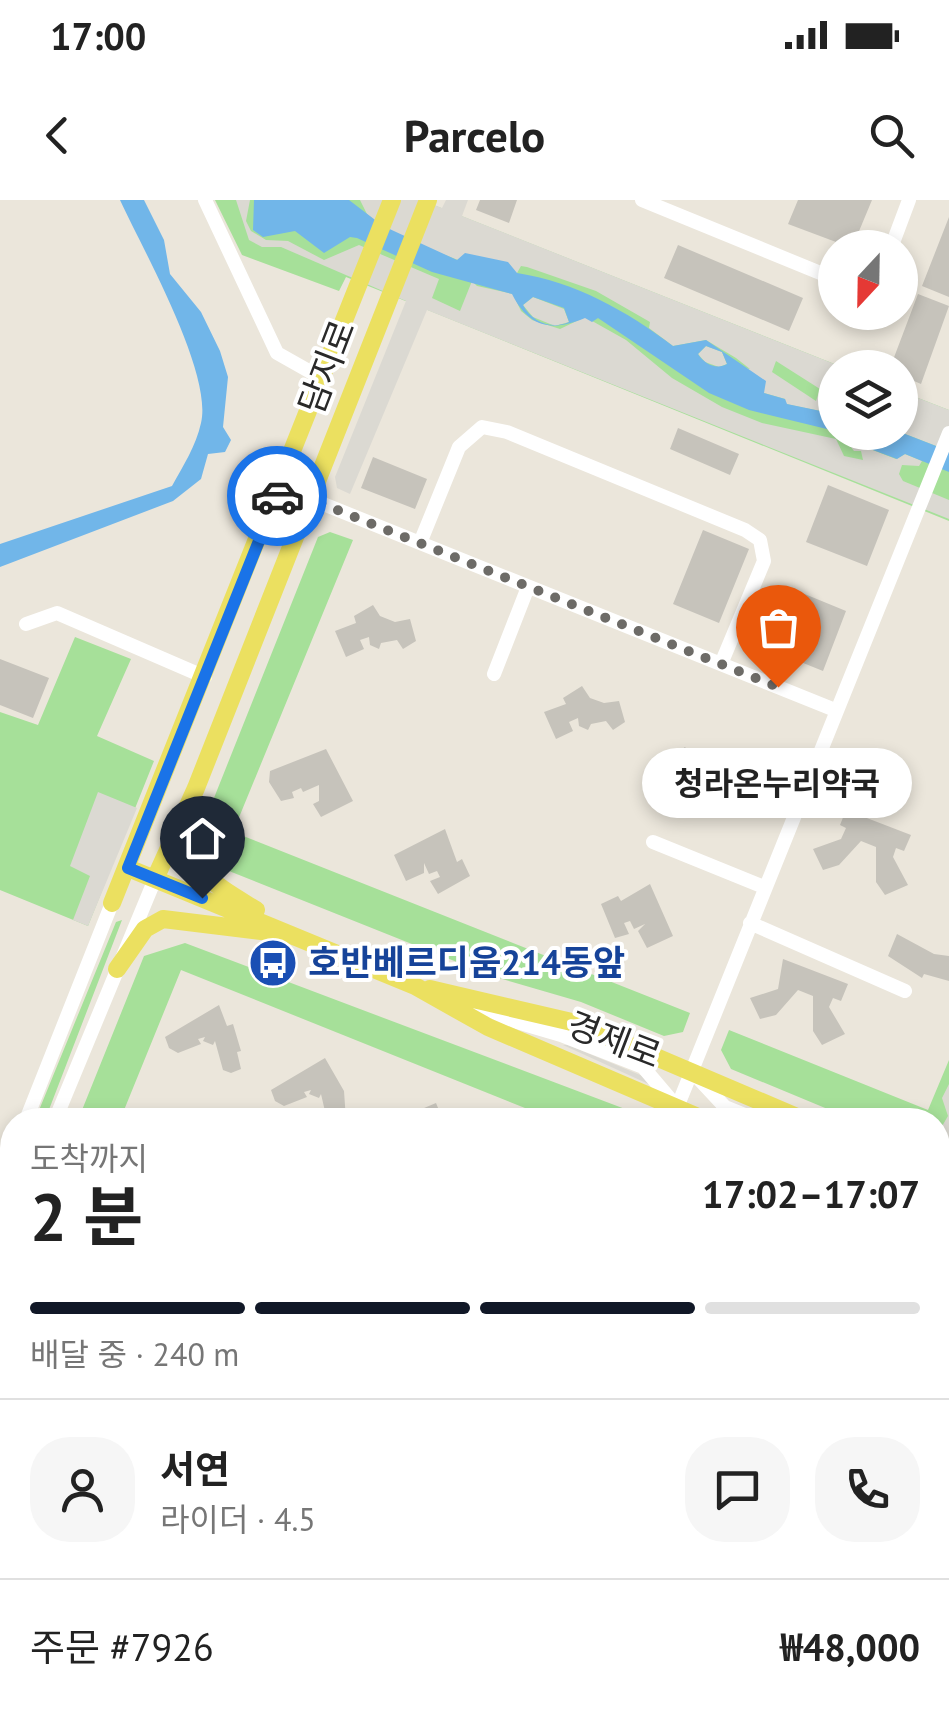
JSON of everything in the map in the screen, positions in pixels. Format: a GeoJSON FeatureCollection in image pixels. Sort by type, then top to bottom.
{"type":"FeatureCollection","features":[{"type":"Feature","properties":{"kind":"main road","name":"담지로"},"geometry":{"type":"LineString","coordinates":[[112,904],[392,200]]}},
{"type":"Feature","properties":{"kind":"main road"},"geometry":{"type":"LineString","coordinates":[[155,879],[196,788],[428,200]]}},
{"type":"Feature","properties":{"kind":"main road"},"geometry":{"type":"LineString","coordinates":[[196,788],[186,834],[196,867],[294,935]]}},
{"type":"Feature","properties":{"kind":"main road","name":"경제로"},"geometry":{"type":"LineString","coordinates":[[128,868],[415,986],[488,1026],[662,1108]]}},
{"type":"Feature","properties":{"kind":"main road"},"geometry":{"type":"LineString","coordinates":[[117,969],[145,929],[163,919],[294,935]]}},
{"type":"Feature","properties":{"kind":"main road","name":"경제로"},"geometry":{"type":"LineString","coordinates":[[415,986],[576,1023],[777,1108]]}},
{"type":"Feature","properties":{"kind":"street"},"geometry":{"type":"LineString","coordinates":[[205,200],[277,354],[323,379]]}},
{"type":"Feature","properties":{"kind":"street"},"geometry":{"type":"LineString","coordinates":[[642,200],[818,272]]}},
{"type":"Feature","properties":{"kind":"street"},"geometry":{"type":"LineString","coordinates":[[898,230],[909,200]]}},
{"type":"Feature","properties":{"kind":"street"},"geometry":{"type":"LineString","coordinates":[[420,543],[464,438],[482,427],[508,432],[745,530],[760,540],[764,561],[722,664]]}},
{"type":"Feature","properties":{"kind":"street"},"geometry":{"type":"LineString","coordinates":[[677,1108],[949,433]]}},
{"type":"Feature","properties":{"kind":"street"},"geometry":{"type":"LineString","coordinates":[[280,487],[835,710]]}},
{"type":"Feature","properties":{"kind":"street"},"geometry":{"type":"LineString","coordinates":[[494,674],[528,588]]}},
{"type":"Feature","properties":{"kind":"street"},"geometry":{"type":"LineString","coordinates":[[26,624],[57,613],[205,677]]}},
{"type":"Feature","properties":{"kind":"street"},"geometry":{"type":"LineString","coordinates":[[653,842],[764,887]]}},
{"type":"Feature","properties":{"kind":"street"},"geometry":{"type":"LineString","coordinates":[[61,1108],[155,879]]}},
{"type":"Feature","properties":{"kind":"street"},"geometry":{"type":"LineString","coordinates":[[31,1108],[112,904]]}},
{"type":"Feature","properties":{"kind":"street"},"geometry":{"type":"LineString","coordinates":[[750,923],[905,991]]}},
{"type":"Feature","properties":{"kind":"street"},"geometry":{"type":"LineString","coordinates":[[692,1071],[728,1108]]}},
{"type":"Feature","properties":{"kind":"green space"},"geometry":{"type":"Polygon","coordinates":[[[215,200],[421,200],[818,357],[818,450],[918,450],[918,398],[949,410],[949,521],[346,277],[339,291],[242,255],[215,200]]]}},
{"type":"Feature","properties":{"kind":"green space"},"geometry":{"type":"Polygon","coordinates":[[[330,532],[353,540],[233,832],[690,1013],[683,1032],[664,1036],[581,1002],[492,976],[219,867],[202,828],[318,537],[330,532]]]}},
{"type":"Feature","properties":{"kind":"green space"},"geometry":{"type":"Polygon","coordinates":[[[75,637],[131,659],[97,736],[154,761],[88,926],[0,890],[0,712],[38,725],[75,637]]]}},
{"type":"Feature","properties":{"kind":"green space"},"geometry":{"type":"Polygon","coordinates":[[[122,920],[50,1108],[40,1108],[116,922],[122,920]]]}},
{"type":"Feature","properties":{"kind":"green space"},"geometry":{"type":"Polygon","coordinates":[[[185,943],[622,1108],[525,1108],[181,970],[125,1108],[83,1108],[144,956],[185,943]]]}},
{"type":"Feature","properties":{"kind":"green space"},"geometry":{"type":"Polygon","coordinates":[[[729,1030],[923,1108],[825,1108],[731,1069],[721,1050],[729,1030]]]}},
{"type":"Feature","properties":{"kind":"green space"},"geometry":{"type":"Polygon","coordinates":[[[949,1060],[949,1108],[929,1108],[949,1060]]]}},
{"type":"Feature","properties":{"kind":"shaded area"},"geometry":{"type":"Polygon","coordinates":[[[236,200],[250,200],[246,221],[251,231],[266,240],[288,241],[324,260],[359,245],[439,279],[432,298],[460,311],[472,281],[477,286],[513,294],[521,311],[532,320],[560,329],[585,317],[626,340],[672,378],[722,407],[762,423],[818,435],[818,450],[841,450],[844,456],[863,460],[861,451],[853,450],[873,450],[896,459],[905,454],[922,461],[919,466],[902,465],[899,474],[903,481],[949,500],[949,519],[427,310],[350,494],[337,488],[335,477],[406,301],[281,247],[262,247],[249,240],[236,200]]]}},
{"type":"Feature","properties":{"kind":"shaded area"},"geometry":{"type":"Polygon","coordinates":[[[360,200],[421,200],[442,208],[446,200],[468,200],[462,216],[818,357],[818,388],[776,361],[772,372],[816,401],[818,395],[818,411],[786,404],[785,399],[764,393],[755,377],[747,382],[735,375],[736,367],[750,369],[706,340],[673,346],[649,328],[650,322],[596,291],[527,267],[521,266],[517,273],[458,260],[382,226],[367,214],[360,200]]]}},
{"type":"Feature","properties":{"kind":"shaded area"},"geometry":{"type":"Polygon","coordinates":[[[533,297],[564,309],[569,322],[555,326],[533,317],[523,305],[533,297]]]}},
{"type":"Feature","properties":{"kind":"shaded area"},"geometry":{"type":"Polygon","coordinates":[[[706,346],[722,352],[727,364],[719,367],[705,362],[698,354],[706,346]]]}},
{"type":"Feature","properties":{"kind":"shaded area"},"geometry":{"type":"Polygon","coordinates":[[[918,398],[949,410],[949,451],[918,439],[918,398]]]}},
{"type":"Feature","properties":{"kind":"shaded area"},"geometry":{"type":"Polygon","coordinates":[[[98,792],[137,808],[88,926],[73,920],[90,876],[70,866],[98,792]]]}},
{"type":"Feature","properties":{"kind":"shaded area"},"geometry":{"type":"Polygon","coordinates":[[[563,1045],[657,1082],[655,1087],[563,1045]]]}},
{"type":"Feature","properties":{"kind":"shaded area"},"geometry":{"type":"Polygon","coordinates":[[[949,1084],[949,1108],[945,1108],[942,1098],[949,1084]]]}},
{"type":"Feature","properties":{"kind":"water"},"geometry":{"type":"Polygon","coordinates":[[[120,200],[144,200],[164,240],[170,274],[201,312],[220,351],[228,377],[223,427],[231,440],[225,452],[208,454],[201,479],[173,501],[0,567],[0,544],[172,486],[199,431],[202,401],[187,344],[120,200]]]}},
{"type":"Feature","properties":{"kind":"water"},"geometry":{"type":"Polygon","coordinates":[[[254,200],[349,200],[383,226],[457,260],[465,253],[508,262],[517,273],[580,291],[619,310],[673,346],[706,340],[766,381],[764,393],[785,399],[787,404],[818,410],[818,427],[749,410],[709,393],[598,318],[592,322],[585,318],[562,325],[552,326],[542,324],[526,314],[512,294],[432,272],[357,238],[350,237],[324,253],[295,231],[263,237],[253,230],[254,200]],[[533,297],[523,305],[537,320],[549,325],[569,322],[564,308],[533,297]],[[706,346],[698,354],[704,361],[723,366],[727,364],[722,352],[706,346]]]}},
{"type":"Feature","properties":{"kind":"water"},"geometry":{"type":"Polygon","coordinates":[[[918,439],[949,451],[949,472],[905,454],[897,459],[873,450],[918,450],[918,439]]]}},
{"type":"Feature","properties":{"kind":"building"},"geometry":{"type":"Polygon","coordinates":[[[480,200],[517,200],[509,223],[476,210],[480,200]]]}},
{"type":"Feature","properties":{"kind":"building"},"geometry":{"type":"Polygon","coordinates":[[[798,200],[872,200],[860,230],[818,230],[818,235],[788,224],[798,200]]]}},
{"type":"Feature","properties":{"kind":"building"},"geometry":{"type":"Polygon","coordinates":[[[949,217],[949,297],[922,286],[949,217]]]}},
{"type":"Feature","properties":{"kind":"building"},"geometry":{"type":"Polygon","coordinates":[[[678,245],[803,298],[789,331],[664,278],[678,245]]]}},
{"type":"Feature","properties":{"kind":"building"},"geometry":{"type":"Polygon","coordinates":[[[918,294],[949,306],[921,384],[918,350],[897,350],[904,330],[918,330],[918,294]]]}},
{"type":"Feature","properties":{"kind":"building"},"geometry":{"type":"Polygon","coordinates":[[[678,428],[739,454],[730,475],[670,449],[678,428]]]}},
{"type":"Feature","properties":{"kind":"building"},"geometry":{"type":"Polygon","coordinates":[[[373,457],[427,479],[415,509],[361,488],[373,457]]]}},
{"type":"Feature","properties":{"kind":"building"},"geometry":{"type":"Polygon","coordinates":[[[828,485],[889,510],[867,566],[806,542],[828,485]]]}},
{"type":"Feature","properties":{"kind":"building"},"geometry":{"type":"Polygon","coordinates":[[[703,530],[749,549],[719,623],[673,604],[703,530]]]}},
{"type":"Feature","properties":{"kind":"building"},"geometry":{"type":"Polygon","coordinates":[[[790,588],[846,611],[823,671],[766,648],[790,588]]]}},
{"type":"Feature","properties":{"kind":"building"},"geometry":{"type":"Polygon","coordinates":[[[373,605],[380,616],[395,622],[410,619],[416,641],[403,649],[397,640],[381,643],[379,649],[370,645],[369,637],[360,640],[364,649],[346,657],[335,631],[356,623],[354,616],[373,605]]]}},
{"type":"Feature","properties":{"kind":"building"},"geometry":{"type":"Polygon","coordinates":[[[0,659],[49,678],[33,718],[0,705],[0,659]]]}},
{"type":"Feature","properties":{"kind":"building"},"geometry":{"type":"Polygon","coordinates":[[[582,686],[590,698],[604,703],[619,701],[625,722],[613,730],[606,721],[591,724],[588,730],[579,726],[578,718],[569,722],[573,731],[556,739],[544,712],[566,704],[563,698],[582,686]]]}},
{"type":"Feature","properties":{"kind":"building"},"geometry":{"type":"Polygon","coordinates":[[[685,747],[694,759],[708,765],[721,763],[728,784],[721,786],[731,807],[702,817],[697,801],[706,797],[702,788],[696,793],[687,790],[689,784],[680,771],[669,773],[665,763],[685,747]]]}},
{"type":"Feature","properties":{"kind":"building"},"geometry":{"type":"Polygon","coordinates":[[[326,749],[353,801],[321,817],[313,804],[319,801],[319,785],[303,792],[301,788],[292,792],[294,798],[281,801],[269,782],[270,771],[326,749]]]}},
{"type":"Feature","properties":{"kind":"building"},"geometry":{"type":"Polygon","coordinates":[[[846,810],[911,835],[904,851],[896,848],[893,857],[908,885],[885,895],[876,882],[876,847],[861,841],[839,865],[823,870],[813,849],[841,839],[846,828],[840,825],[846,810]]]}},
{"type":"Feature","properties":{"kind":"building"},"geometry":{"type":"Polygon","coordinates":[[[445,829],[457,862],[462,859],[470,876],[438,894],[430,881],[440,877],[437,871],[429,874],[424,863],[424,873],[406,881],[394,855],[445,829]]]}},
{"type":"Feature","properties":{"kind":"building"},"geometry":{"type":"Polygon","coordinates":[[[650,884],[673,936],[647,948],[638,931],[645,924],[634,929],[630,921],[624,923],[629,934],[615,938],[601,904],[618,896],[621,901],[650,884]]]}},
{"type":"Feature","properties":{"kind":"building"},"geometry":{"type":"Polygon","coordinates":[[[897,934],[934,954],[949,956],[949,981],[924,974],[922,978],[888,956],[897,934]]]}},
{"type":"Feature","properties":{"kind":"building"},"geometry":{"type":"Polygon","coordinates":[[[783,959],[848,984],[841,1001],[833,998],[829,1007],[845,1034],[822,1045],[813,1031],[813,996],[798,990],[776,1015],[760,1019],[750,998],[778,989],[783,959]]]}},
{"type":"Feature","properties":{"kind":"building"},"geometry":{"type":"Polygon","coordinates":[[[219,1005],[227,1026],[233,1024],[241,1051],[237,1052],[241,1069],[231,1073],[223,1070],[215,1041],[213,1045],[203,1041],[205,1037],[198,1039],[201,1044],[178,1053],[169,1048],[165,1037],[219,1005]]]}},
{"type":"Feature","properties":{"kind":"building"},"geometry":{"type":"Polygon","coordinates":[[[325,1058],[344,1091],[345,1108],[324,1108],[321,1094],[319,1098],[309,1094],[311,1090],[304,1092],[307,1097],[284,1106],[275,1101],[271,1090],[325,1058]]]}},
{"type":"Feature","properties":{"kind":"way so far"},"geometry":{"type":"LineString","coordinates":[[277,496],[280,487],[778,687]]}},
{"type":"Feature","properties":{"kind":"place","name":"청라온누리약국"},"geometry":{"type":"Point","coordinates":[778,687]}},
{"type":"Feature","properties":{"kind":"place","name":"호반베르디움214동앞"},"geometry":{"type":"Point","coordinates":[273,963]}},
{"type":"Feature","properties":{"kind":"route"},"geometry":{"type":"LineString","coordinates":[[202,898],[128,868],[277,496]]}}]}
